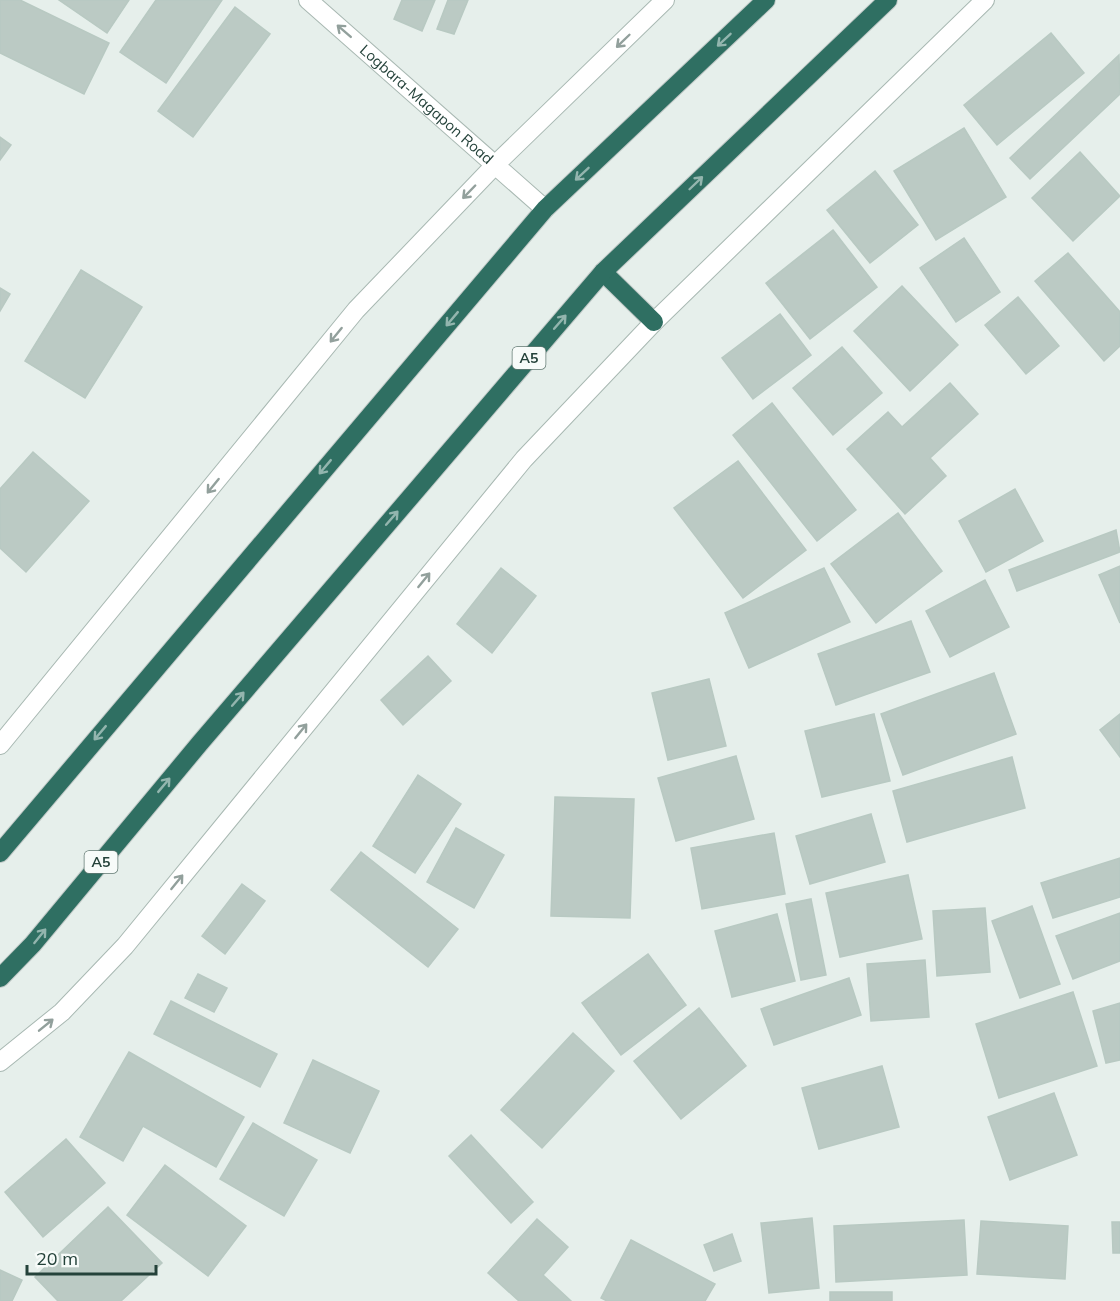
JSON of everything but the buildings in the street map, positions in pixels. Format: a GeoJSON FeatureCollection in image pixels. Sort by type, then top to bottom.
{"type":"FeatureCollection","features":[{"type":"Feature","properties":{"kind":"highway"},"geometry":{"type":"LineString","coordinates":[[0,853],[545,209],[766,0]]}},
{"type":"Feature","properties":{"kind":"highway","name":"A5"},"geometry":{"type":"LineString","coordinates":[[0,978],[33,944],[200,743],[603,272],[888,0]]}},
{"type":"Feature","properties":{"kind":"highway"},"geometry":{"type":"LineString","coordinates":[[603,272],[654,322]]}},
{"type":"Feature","properties":{"kind":"street","name":"Logbara-Magapon Road"},"geometry":{"type":"LineString","coordinates":[[308,0],[545,209]]}},
{"type":"Feature","properties":{"kind":"street"},"geometry":{"type":"LineString","coordinates":[[0,745],[356,310],[495,165],[665,0]]}},
{"type":"Feature","properties":{"kind":"street"},"geometry":{"type":"LineString","coordinates":[[0,1062],[62,1012],[125,946],[524,459],[654,322],[985,0]]}}]}
